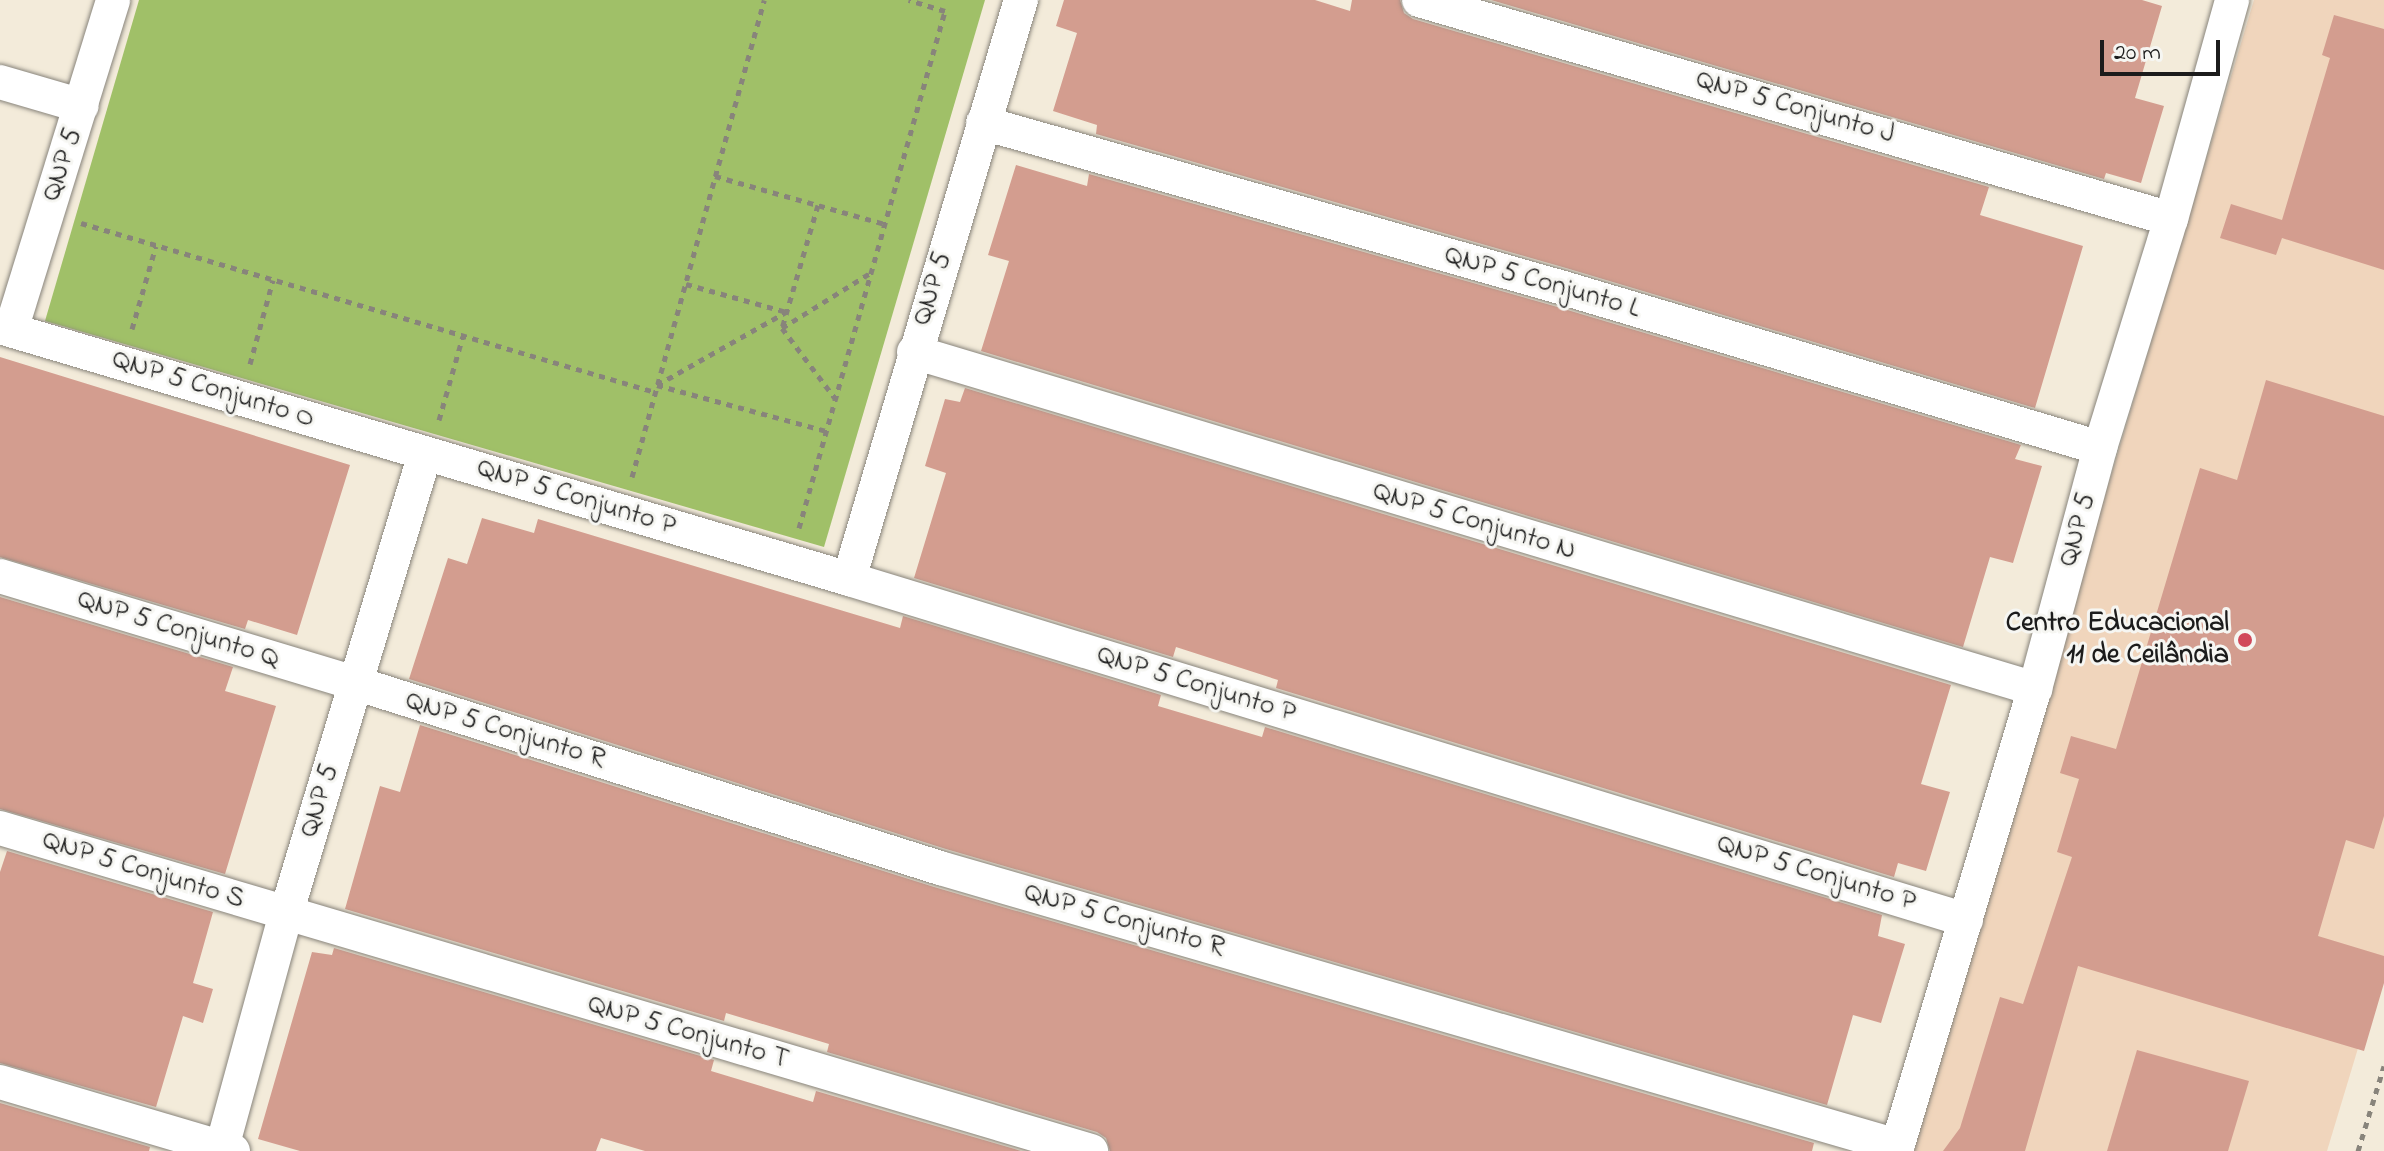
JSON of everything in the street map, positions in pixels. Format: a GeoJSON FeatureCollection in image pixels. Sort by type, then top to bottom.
{"type":"FeatureCollection","features":[{"type":"Feature","properties":{"kind":"street","name":"QNP 5"},"geometry":{"type":"LineString","coordinates":[[6,328],[82,106],[113,0]]}},
{"type":"Feature","properties":{"kind":"street","name":"QNP 5"},"geometry":{"type":"LineString","coordinates":[[849,579],[1021,0]]}},
{"type":"Feature","properties":{"kind":"street","name":"QNP 5 Conjunto J"},"geometry":{"type":"LineString","coordinates":[[1419,0],[2171,219]]}},
{"type":"Feature","properties":{"kind":"street","name":"QNP 5"},"geometry":{"type":"LineString","coordinates":[[1897,1148],[2035,689],[2100,448],[2171,219],[2232,0]]}},
{"type":"Feature","properties":{"kind":"street"},"geometry":{"type":"LineString","coordinates":[[0,82],[82,106]]}},
{"type":"Feature","properties":{"kind":"street","name":"QNP 5 Conjunto L"},"geometry":{"type":"LineString","coordinates":[[983,123],[1560,287],[2100,448]]}},
{"type":"Feature","properties":{"kind":"street","name":"QNP 5 Conjunto O"},"geometry":{"type":"LineString","coordinates":[[6,328],[430,443]]}},
{"type":"Feature","properties":{"kind":"street","name":"QNP 5 Conjunto N"},"geometry":{"type":"LineString","coordinates":[[914,352],[2035,689]]}},
{"type":"Feature","properties":{"kind":"street","name":"QNP 5"},"geometry":{"type":"LineString","coordinates":[[225,1150],[286,914],[430,443]]}},
{"type":"Feature","properties":{"kind":"street","name":"QNP 5 Conjunto P"},"geometry":{"type":"LineString","coordinates":[[430,443],[849,579],[1966,920]]}},
{"type":"Feature","properties":{"kind":"street","name":"QNP 5 Conjunto Q"},"geometry":{"type":"LineString","coordinates":[[0,576],[355,683]]}},
{"type":"Feature","properties":{"kind":"street","name":"QNP 5 Conjunto R"},"geometry":{"type":"LineString","coordinates":[[355,683],[940,868],[1897,1148]]}},
{"type":"Feature","properties":{"kind":"street","name":"QNP 5 Conjunto S"},"geometry":{"type":"LineString","coordinates":[[0,828],[286,914]]}},
{"type":"Feature","properties":{"kind":"street","name":"QNP 5 Conjunto T"},"geometry":{"type":"LineString","coordinates":[[286,914],[1091,1151]]}},
{"type":"Feature","properties":{"kind":"street"},"geometry":{"type":"LineString","coordinates":[[0,1082],[225,1150]]}},
{"type":"Feature","properties":{"kind":"path"},"geometry":{"type":"LineString","coordinates":[[628,490],[764,0]]}},
{"type":"Feature","properties":{"kind":"path"},"geometry":{"type":"LineString","coordinates":[[796,539],[945,11],[909,0]]}},
{"type":"Feature","properties":{"kind":"path"},"geometry":{"type":"LineString","coordinates":[[715,176],[885,224]]}},
{"type":"Feature","properties":{"kind":"path"},"geometry":{"type":"LineString","coordinates":[[782,328],[818,205]]}},
{"type":"Feature","properties":{"kind":"path"},"geometry":{"type":"LineString","coordinates":[[74,221],[655,392]]}},
{"type":"Feature","properties":{"kind":"path"},"geometry":{"type":"LineString","coordinates":[[131,331],[156,246]]}},
{"type":"Feature","properties":{"kind":"path"},"geometry":{"type":"LineString","coordinates":[[782,328],[872,272]]}},
{"type":"Feature","properties":{"kind":"path"},"geometry":{"type":"LineString","coordinates":[[246,379],[273,280]]}},
{"type":"Feature","properties":{"kind":"path"},"geometry":{"type":"LineString","coordinates":[[686,284],[787,312]]}},
{"type":"Feature","properties":{"kind":"path"},"geometry":{"type":"LineString","coordinates":[[657,385],[787,312]]}},
{"type":"Feature","properties":{"kind":"path"},"geometry":{"type":"LineString","coordinates":[[782,328],[835,399]]}},
{"type":"Feature","properties":{"kind":"path"},"geometry":{"type":"LineString","coordinates":[[430,443],[463,336]]}},
{"type":"Feature","properties":{"kind":"path"},"geometry":{"type":"LineString","coordinates":[[657,385],[826,431]]}},
{"type":"Feature","properties":{"kind":"path"},"geometry":{"type":"LineString","coordinates":[[2358,1151],[2384,1066]]}},
{"type":"Feature","properties":{"kind":"shaded area","name":"Centro Educacional 11 de Ceilândia"},"geometry":{"type":"Polygon","coordinates":[[[2254,0],[2384,0],[2384,962],[2327,1151],[1908,1151],[2254,0]]]}},
{"type":"Feature","properties":{"kind":"green space"},"geometry":{"type":"Polygon","coordinates":[[[139,0],[985,0],[824,547],[45,321],[139,0]]]}},
{"type":"Feature","properties":{"kind":"building"},"geometry":{"type":"Polygon","coordinates":[[[1064,0],[1315,0],[1350,11],[1352,0],[1400,0],[1404,13],[1413,19],[1989,187],[1980,215],[2083,246],[2035,408],[1566,268],[1096,134],[1097,125],[1053,111],[1077,33],[1056,26],[1064,0]]]}},
{"type":"Feature","properties":{"kind":"building"},"geometry":{"type":"Polygon","coordinates":[[[1491,0],[2142,0],[2162,6],[2135,98],[2164,106],[2141,183],[2106,173],[2104,179],[1491,0]]]}},
{"type":"Feature","properties":{"kind":"building"},"geometry":{"type":"Polygon","coordinates":[[[2334,15],[2384,29],[2384,270],[2282,238],[2276,255],[2220,238],[2231,204],[2282,220],[2330,58],[2322,55],[2334,15]]]}},
{"type":"Feature","properties":{"kind":"building"},"geometry":{"type":"Polygon","coordinates":[[[1016,165],[1087,186],[1089,174],[1554,306],[2021,445],[2015,459],[2042,466],[2013,563],[1990,557],[1963,647],[981,351],[1009,261],[988,255],[1016,165]]]}},
{"type":"Feature","properties":{"kind":"building"},"geometry":{"type":"Polygon","coordinates":[[[0,357],[350,465],[297,635],[248,620],[245,629],[0,557],[0,357]]]}},
{"type":"Feature","properties":{"kind":"building","name":"Centro Educacional 11 de Ceilândia"},"geometry":{"type":"Polygon","coordinates":[[[2266,380],[2384,416],[2384,816],[2374,849],[2346,840],[2318,936],[2384,956],[2384,983],[2364,1051],[2078,966],[2025,1151],[1943,1151],[1960,1128],[2000,997],[2023,1004],[2072,857],[2057,852],[2079,779],[2060,773],[2071,736],[2116,749],[2200,468],[2237,480],[2266,380]]]}},
{"type":"Feature","properties":{"kind":"building"},"geometry":{"type":"Polygon","coordinates":[[[965,388],[1951,685],[1921,784],[1950,792],[1926,871],[1898,863],[1894,877],[1276,688],[1278,680],[1176,647],[1173,657],[914,578],[946,473],[925,466],[945,399],[960,402],[965,388]]]}},
{"type":"Feature","properties":{"kind":"building"},"geometry":{"type":"Polygon","coordinates":[[[482,518],[534,533],[538,519],[900,628],[903,616],[1161,695],[1158,706],[1262,737],[1265,727],[1882,915],[1878,936],[1905,944],[1881,1023],[1853,1015],[1827,1105],[946,849],[409,679],[448,558],[467,564],[482,518]]]}},
{"type":"Feature","properties":{"kind":"building"},"geometry":{"type":"Polygon","coordinates":[[[0,597],[233,667],[225,691],[276,706],[225,874],[0,809],[0,597]]]}},
{"type":"Feature","properties":{"kind":"building"},"geometry":{"type":"Polygon","coordinates":[[[420,725],[934,887],[1814,1143],[1812,1151],[1110,1151],[1106,1138],[1097,1132],[827,1052],[829,1044],[726,1013],[724,1021],[345,909],[380,786],[400,792],[420,725]]]}},
{"type":"Feature","properties":{"kind":"building"},"geometry":{"type":"Polygon","coordinates":[[[7,851],[213,912],[193,983],[213,989],[203,1023],[183,1016],[156,1107],[0,1063],[0,872],[7,851]]]}},
{"type":"Feature","properties":{"kind":"building"},"geometry":{"type":"Polygon","coordinates":[[[334,948],[714,1060],[711,1071],[813,1102],[816,1091],[1021,1151],[645,1151],[601,1138],[596,1151],[300,1151],[258,1139],[312,952],[332,955],[334,948]]]}},
{"type":"Feature","properties":{"kind":"building"},"geometry":{"type":"Polygon","coordinates":[[[2137,1050],[2249,1081],[2228,1151],[2107,1151],[2137,1050]]]}},
{"type":"Feature","properties":{"kind":"building"},"geometry":{"type":"Polygon","coordinates":[[[0,1103],[150,1147],[149,1151],[0,1151],[0,1103]]]}},
{"type":"Feature","properties":{"kind":"place","name":"Centro Educacional 11 de Ceilândia"},"geometry":{"type":"Point","coordinates":[2245,640]}}]}
